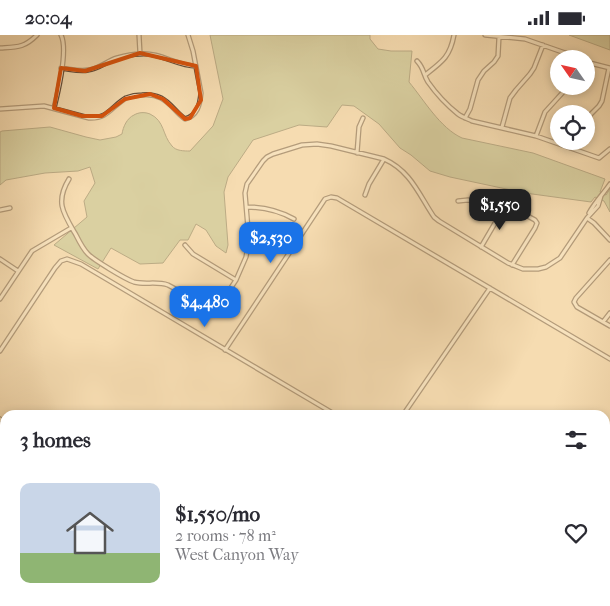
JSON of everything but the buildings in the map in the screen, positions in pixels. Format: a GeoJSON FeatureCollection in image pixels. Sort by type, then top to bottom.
{"type":"FeatureCollection","features":[{"type":"Feature","properties":{"kind":"street"},"geometry":{"type":"LineString","coordinates":[[0,48],[20,47],[29,43],[37,35]]}},
{"type":"Feature","properties":{"kind":"street"},"geometry":{"type":"LineString","coordinates":[[54,108],[64,46],[61,35]]}},
{"type":"Feature","properties":{"kind":"street"},"geometry":{"type":"LineString","coordinates":[[139,35],[140,53]]}},
{"type":"Feature","properties":{"kind":"street"},"geometry":{"type":"LineString","coordinates":[[0,109],[44,106],[94,118],[111,111],[125,99],[132,96],[150,94],[163,99],[185,119],[194,113],[201,100],[193,51],[188,35]]}},
{"type":"Feature","properties":{"kind":"street"},"geometry":{"type":"LineString","coordinates":[[425,75],[444,60],[451,49],[454,35]]}},
{"type":"Feature","properties":{"kind":"street"},"geometry":{"type":"LineString","coordinates":[[485,35],[525,39],[556,50]]}},
{"type":"Feature","properties":{"kind":"street"},"geometry":{"type":"LineString","coordinates":[[466,118],[478,81],[484,71],[498,56],[500,37]]}},
{"type":"Feature","properties":{"kind":"street"},"geometry":{"type":"LineString","coordinates":[[502,127],[512,94],[534,68],[542,45]]}},
{"type":"Feature","properties":{"kind":"street"},"geometry":{"type":"LineString","coordinates":[[61,68],[85,71],[95,69],[116,58],[140,53],[167,58],[186,66],[196,66]]}},
{"type":"Feature","properties":{"kind":"street"},"geometry":{"type":"LineString","coordinates":[[417,61],[422,66],[427,80],[459,115],[472,121],[502,127],[550,141]]}},
{"type":"Feature","properties":{"kind":"street"},"geometry":{"type":"LineString","coordinates":[[595,64],[610,68],[602,101],[595,110]]}},
{"type":"Feature","properties":{"kind":"street"},"geometry":{"type":"LineString","coordinates":[[536,136],[545,112],[560,95]]}},
{"type":"Feature","properties":{"kind":"street"},"geometry":{"type":"LineString","coordinates":[[357,153],[359,127],[363,117]]}},
{"type":"Feature","properties":{"kind":"street"},"geometry":{"type":"LineString","coordinates":[[69,179],[62,191],[61,204],[71,227],[89,255],[129,280],[168,285],[210,311],[217,309],[243,267],[249,239],[245,193],[247,184],[263,161],[273,154],[302,145],[317,144],[384,159],[408,176],[434,217],[439,221],[512,265],[529,269],[546,267],[560,258],[610,183]]}},
{"type":"Feature","properties":{"kind":"street"},"geometry":{"type":"LineString","coordinates":[[576,150],[599,158],[610,149]]}},
{"type":"Feature","properties":{"kind":"street"},"geometry":{"type":"LineString","coordinates":[[365,195],[369,184],[384,159]]}},
{"type":"Feature","properties":{"kind":"street"},"geometry":{"type":"LineString","coordinates":[[225,350],[325,199],[331,197],[337,198],[610,359]]}},
{"type":"Feature","properties":{"kind":"street"},"geometry":{"type":"LineString","coordinates":[[458,201],[468,200],[520,212],[535,220],[537,223],[512,265]]}},
{"type":"Feature","properties":{"kind":"street"},"geometry":{"type":"LineString","coordinates":[[247,207],[267,208],[284,213],[294,219]]}},
{"type":"Feature","properties":{"kind":"street"},"geometry":{"type":"LineString","coordinates":[[0,210],[10,208]]}},
{"type":"Feature","properties":{"kind":"street"},"geometry":{"type":"LineString","coordinates":[[481,247],[502,208]]}},
{"type":"Feature","properties":{"kind":"street"},"geometry":{"type":"LineString","coordinates":[[587,218],[610,240]]}},
{"type":"Feature","properties":{"kind":"street"},"geometry":{"type":"LineString","coordinates":[[0,299],[32,251],[71,227]]}},
{"type":"Feature","properties":{"kind":"street"},"geometry":{"type":"LineString","coordinates":[[185,245],[193,254],[236,280]]}},
{"type":"Feature","properties":{"kind":"street"},"geometry":{"type":"LineString","coordinates":[[0,259],[18,271]]}},
{"type":"Feature","properties":{"kind":"street"},"geometry":{"type":"LineString","coordinates":[[0,351],[61,261],[67,259],[81,264],[327,410]]}},
{"type":"Feature","properties":{"kind":"street"},"geometry":{"type":"LineString","coordinates":[[610,261],[576,298],[574,303],[577,307],[610,326]]}},
{"type":"Feature","properties":{"kind":"street"},"geometry":{"type":"LineString","coordinates":[[406,410],[490,288]]}},
{"type":"Feature","properties":{"kind":"street"},"geometry":{"type":"LineString","coordinates":[[603,322],[610,313]]}},
{"type":"Feature","properties":{"kind":"highlighted area"},"geometry":{"type":"Polygon","coordinates":[[[140,53],[196,66],[201,100],[190,118],[185,119],[163,99],[150,94],[125,99],[102,116],[82,116],[54,108],[61,68],[85,71],[140,53]]]}},
{"type":"Feature","properties":{"kind":"green space"},"geometry":{"type":"Polygon","coordinates":[[[210,35],[370,35],[370,39],[378,49],[412,51],[409,82],[447,128],[462,138],[533,153],[605,179],[600,192],[606,195],[610,189],[610,212],[604,201],[595,197],[591,202],[525,193],[430,171],[400,148],[379,124],[354,106],[342,105],[327,127],[299,125],[253,140],[228,177],[224,192],[228,245],[226,253],[216,246],[206,230],[196,224],[188,240],[180,240],[163,263],[140,264],[111,248],[98,269],[54,245],[87,217],[84,201],[95,183],[90,167],[78,171],[45,173],[6,180],[0,185],[0,132],[50,127],[100,140],[122,134],[129,118],[136,114],[144,113],[150,114],[158,120],[174,148],[190,151],[213,126],[223,99],[210,35]]]}},
{"type":"Feature","properties":{"kind":"green space"},"geometry":{"type":"Polygon","coordinates":[[[569,35],[610,35],[610,50],[569,35]]]}}]}
